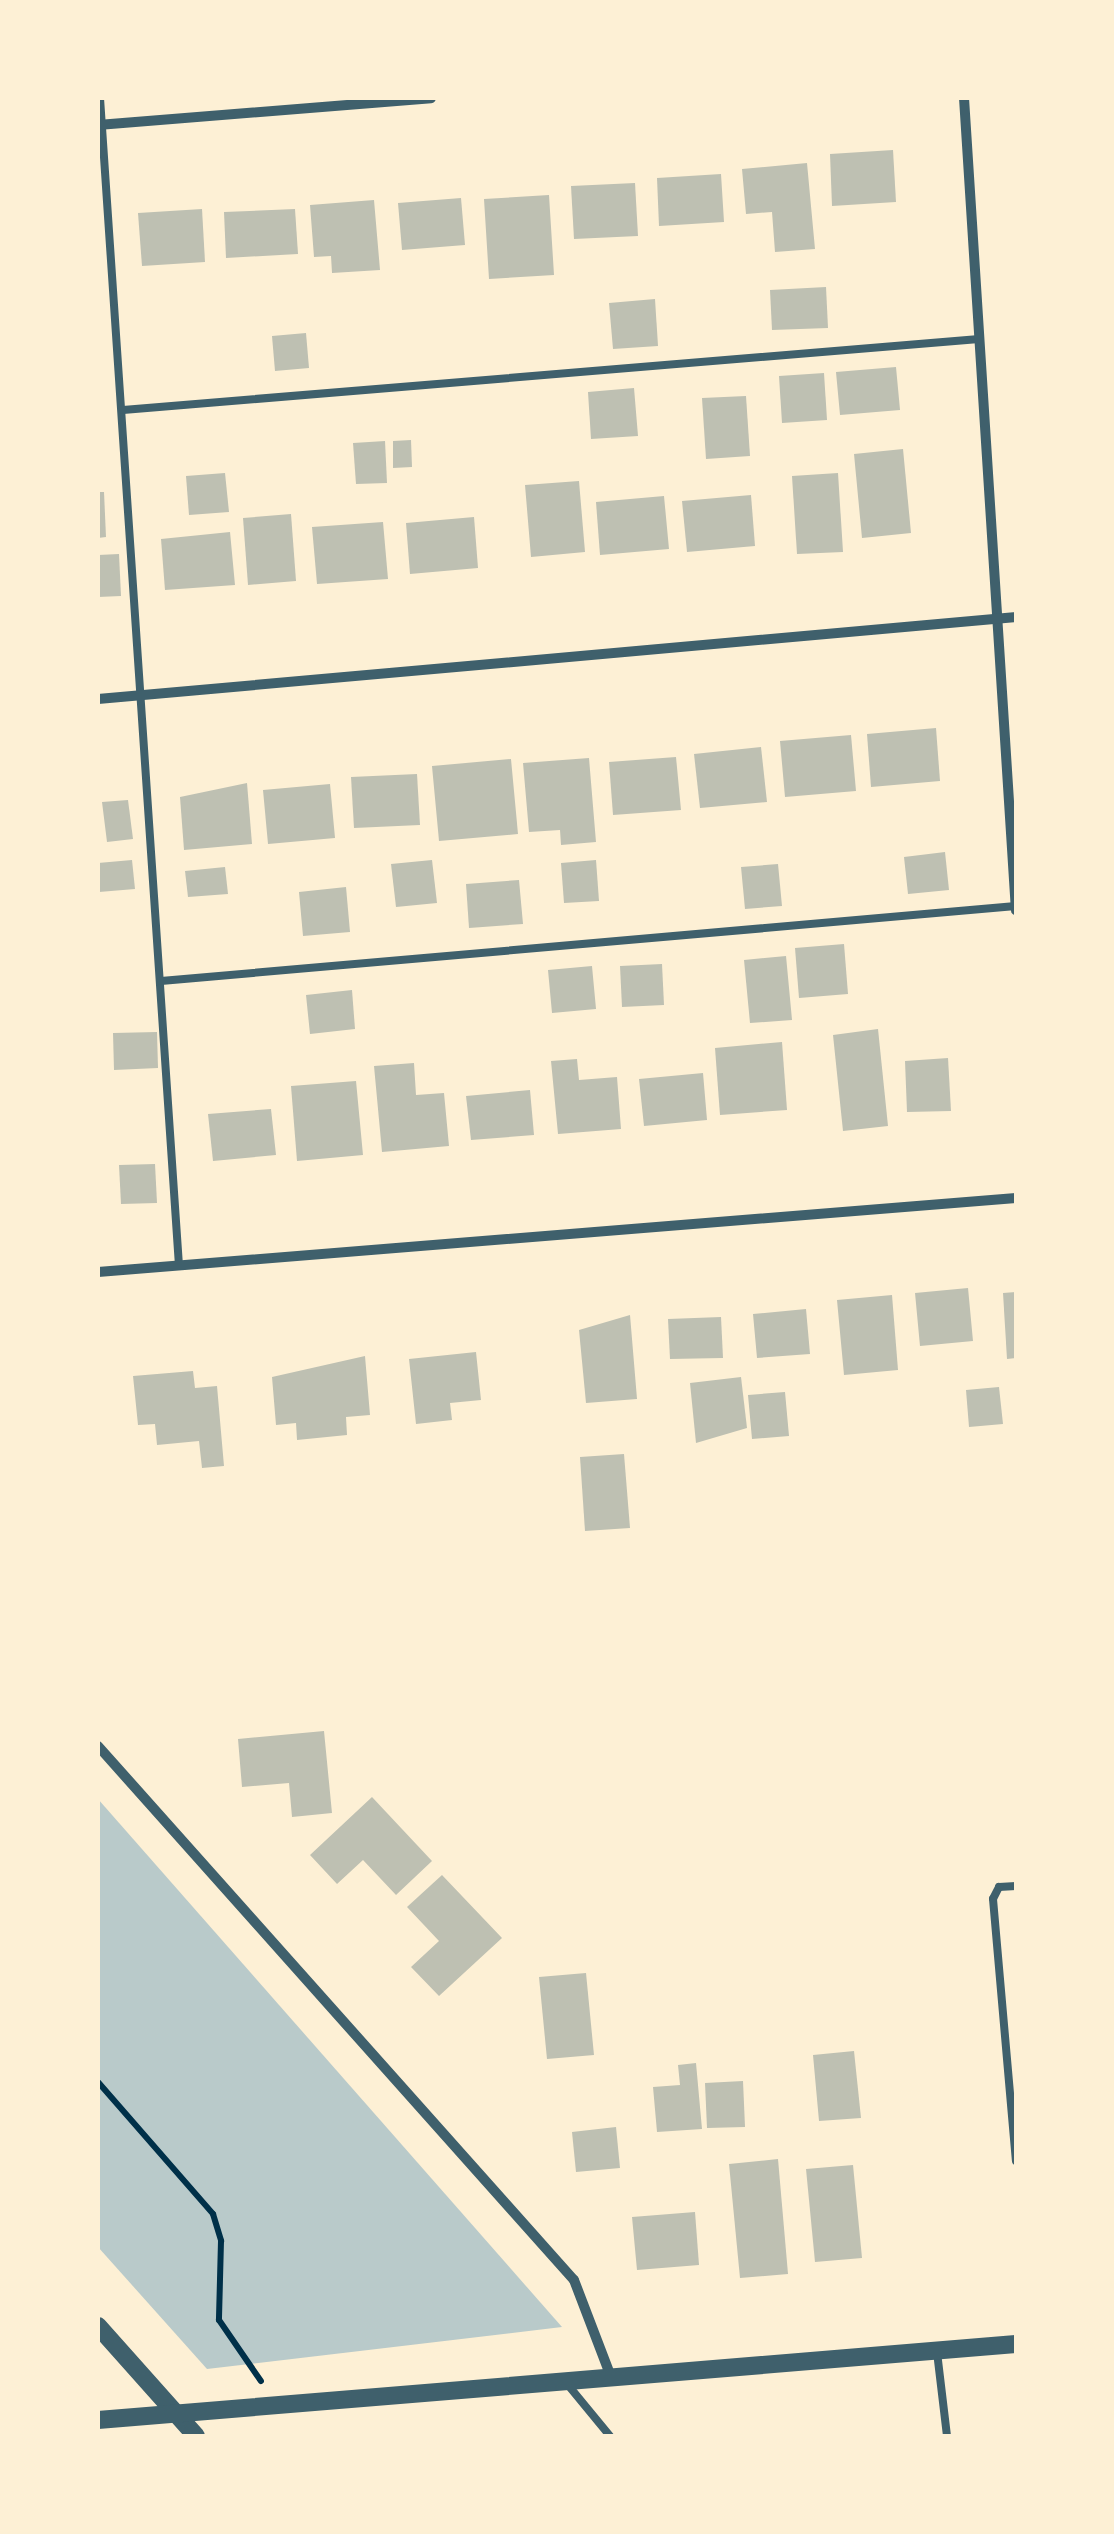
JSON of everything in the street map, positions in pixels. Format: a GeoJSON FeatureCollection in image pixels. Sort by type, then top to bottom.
{"type":"FeatureCollection","features":[{"type":"Feature","properties":{"kind":"street"},"geometry":{"type":"LineString","coordinates":[[100,125],[431,98]]}},
{"type":"Feature","properties":{"kind":"street"},"geometry":{"type":"LineString","coordinates":[[964,98],[1016,908]]}},
{"type":"Feature","properties":{"kind":"street"},"geometry":{"type":"LineString","coordinates":[[98,699],[1016,617]]}},
{"type":"Feature","properties":{"kind":"street"},"geometry":{"type":"LineString","coordinates":[[98,1272],[1016,1198]]}},
{"type":"Feature","properties":{"kind":"street"},"geometry":{"type":"LineString","coordinates":[[98,1746],[574,2280],[611,2377]]}},
{"type":"Feature","properties":{"kind":"street"},"geometry":{"type":"LineString","coordinates":[[98,2326],[196,2436]]}},
{"type":"Feature","properties":{"kind":"street"},"geometry":{"type":"LineString","coordinates":[[98,2420],[1016,2344]]}},
{"type":"Feature","properties":{"kind":"lane"},"geometry":{"type":"LineString","coordinates":[[100,98],[179,1265]]}},
{"type":"Feature","properties":{"kind":"lane"},"geometry":{"type":"LineString","coordinates":[[122,410],[979,339]]}},
{"type":"Feature","properties":{"kind":"lane"},"geometry":{"type":"LineString","coordinates":[[161,981],[1016,908]]}},
{"type":"Feature","properties":{"kind":"lane"},"geometry":{"type":"LineString","coordinates":[[1016,1886],[999,1887],[994,1900],[1016,2161]]}},
{"type":"Feature","properties":{"kind":"lane"},"geometry":{"type":"LineString","coordinates":[[936,2351],[947,2436]]}},
{"type":"Feature","properties":{"kind":"lane"},"geometry":{"type":"LineString","coordinates":[[565,2381],[610,2436]]}},
{"type":"Feature","properties":{"kind":"path"},"geometry":{"type":"LineString","coordinates":[[98,2082],[213,2214],[221,2241],[218,2320],[250,2369]]}},
{"type":"Feature","properties":{"kind":"shaded area"},"geometry":{"type":"Polygon","coordinates":[[[98,1799],[562,2327],[207,2369],[98,2247],[98,1799]]]}},
{"type":"Feature","properties":{"kind":"building"},"geometry":{"type":"Polygon","coordinates":[[[893,150],[896,202],[832,206],[830,154],[893,150]]]}},
{"type":"Feature","properties":{"kind":"building"},"geometry":{"type":"Polygon","coordinates":[[[807,163],[815,249],[775,252],[772,212],[746,214],[742,169],[807,163]]]}},
{"type":"Feature","properties":{"kind":"building"},"geometry":{"type":"Polygon","coordinates":[[[721,174],[724,222],[659,226],[657,178],[721,174]]]}},
{"type":"Feature","properties":{"kind":"building"},"geometry":{"type":"Polygon","coordinates":[[[635,183],[638,236],[574,239],[571,186],[635,183]]]}},
{"type":"Feature","properties":{"kind":"building"},"geometry":{"type":"Polygon","coordinates":[[[549,195],[554,275],[489,279],[484,199],[549,195]]]}},
{"type":"Feature","properties":{"kind":"building"},"geometry":{"type":"Polygon","coordinates":[[[461,198],[465,245],[402,250],[398,203],[461,198]]]}},
{"type":"Feature","properties":{"kind":"building"},"geometry":{"type":"Polygon","coordinates":[[[374,200],[380,270],[332,273],[331,256],[314,257],[310,205],[374,200]]]}},
{"type":"Feature","properties":{"kind":"building"},"geometry":{"type":"Polygon","coordinates":[[[202,209],[205,262],[142,266],[138,213],[202,209]]]}},
{"type":"Feature","properties":{"kind":"building"},"geometry":{"type":"Polygon","coordinates":[[[295,209],[298,254],[226,258],[224,212],[295,209]]]}},
{"type":"Feature","properties":{"kind":"building"},"geometry":{"type":"Polygon","coordinates":[[[826,287],[828,328],[772,330],[770,290],[826,287]]]}},
{"type":"Feature","properties":{"kind":"building"},"geometry":{"type":"Polygon","coordinates":[[[655,299],[658,346],[613,349],[609,303],[655,299]]]}},
{"type":"Feature","properties":{"kind":"building"},"geometry":{"type":"Polygon","coordinates":[[[306,333],[309,368],[275,371],[272,336],[306,333]]]}},
{"type":"Feature","properties":{"kind":"building"},"geometry":{"type":"Polygon","coordinates":[[[896,367],[900,410],[840,415],[836,372],[896,367]]]}},
{"type":"Feature","properties":{"kind":"building"},"geometry":{"type":"Polygon","coordinates":[[[824,373],[827,420],[782,423],[779,376],[824,373]]]}},
{"type":"Feature","properties":{"kind":"building"},"geometry":{"type":"Polygon","coordinates":[[[634,388],[638,436],[591,439],[588,392],[634,388]]]}},
{"type":"Feature","properties":{"kind":"building"},"geometry":{"type":"Polygon","coordinates":[[[746,396],[750,456],[706,459],[702,398],[746,396]]]}},
{"type":"Feature","properties":{"kind":"building"},"geometry":{"type":"Polygon","coordinates":[[[411,440],[412,467],[393,468],[393,441],[411,440]]]}},
{"type":"Feature","properties":{"kind":"building"},"geometry":{"type":"Polygon","coordinates":[[[385,441],[387,483],[356,484],[353,443],[385,441]]]}},
{"type":"Feature","properties":{"kind":"building"},"geometry":{"type":"Polygon","coordinates":[[[903,449],[911,533],[862,538],[854,454],[903,449]]]}},
{"type":"Feature","properties":{"kind":"building"},"geometry":{"type":"Polygon","coordinates":[[[225,473],[229,512],[189,515],[186,476],[225,473]]]}},
{"type":"Feature","properties":{"kind":"building"},"geometry":{"type":"Polygon","coordinates":[[[838,473],[843,552],[797,554],[792,476],[838,473]]]}},
{"type":"Feature","properties":{"kind":"building"},"geometry":{"type":"Polygon","coordinates":[[[579,481],[585,552],[531,557],[525,485],[579,481]]]}},
{"type":"Feature","properties":{"kind":"building"},"geometry":{"type":"Polygon","coordinates":[[[98,492],[104,492],[106,537],[98,538],[98,492]]]}},
{"type":"Feature","properties":{"kind":"building"},"geometry":{"type":"Polygon","coordinates":[[[751,495],[755,546],[687,552],[682,501],[751,495]]]}},
{"type":"Feature","properties":{"kind":"building"},"geometry":{"type":"Polygon","coordinates":[[[664,496],[669,549],[600,555],[596,502],[664,496]]]}},
{"type":"Feature","properties":{"kind":"building"},"geometry":{"type":"Polygon","coordinates":[[[291,514],[296,581],[248,585],[243,518],[291,514]]]}},
{"type":"Feature","properties":{"kind":"building"},"geometry":{"type":"Polygon","coordinates":[[[474,517],[478,568],[410,574],[406,523],[474,517]]]}},
{"type":"Feature","properties":{"kind":"building"},"geometry":{"type":"Polygon","coordinates":[[[383,522],[388,579],[317,584],[312,527],[383,522]]]}},
{"type":"Feature","properties":{"kind":"building"},"geometry":{"type":"Polygon","coordinates":[[[230,532],[235,585],[165,590],[161,539],[230,532]]]}},
{"type":"Feature","properties":{"kind":"building"},"geometry":{"type":"Polygon","coordinates":[[[119,554],[121,596],[98,597],[98,555],[119,554]]]}},
{"type":"Feature","properties":{"kind":"building"},"geometry":{"type":"Polygon","coordinates":[[[936,728],[940,781],[871,787],[867,734],[936,728]]]}},
{"type":"Feature","properties":{"kind":"building"},"geometry":{"type":"Polygon","coordinates":[[[851,735],[856,791],[785,797],[780,741],[851,735]]]}},
{"type":"Feature","properties":{"kind":"building"},"geometry":{"type":"Polygon","coordinates":[[[761,747],[767,802],[700,808],[694,754],[761,747]]]}},
{"type":"Feature","properties":{"kind":"building"},"geometry":{"type":"Polygon","coordinates":[[[676,757],[681,810],[613,815],[609,762],[676,757]]]}},
{"type":"Feature","properties":{"kind":"building"},"geometry":{"type":"Polygon","coordinates":[[[589,758],[596,842],[561,845],[560,830],[529,832],[523,763],[589,758]]]}},
{"type":"Feature","properties":{"kind":"building"},"geometry":{"type":"Polygon","coordinates":[[[511,759],[518,834],[439,841],[432,766],[511,759]]]}},
{"type":"Feature","properties":{"kind":"building"},"geometry":{"type":"Polygon","coordinates":[[[417,774],[420,825],[354,828],[351,777],[417,774]]]}},
{"type":"Feature","properties":{"kind":"building"},"geometry":{"type":"Polygon","coordinates":[[[247,783],[252,844],[184,850],[180,797],[247,783]]]}},
{"type":"Feature","properties":{"kind":"building"},"geometry":{"type":"Polygon","coordinates":[[[330,784],[335,838],[268,844],[263,790],[330,784]]]}},
{"type":"Feature","properties":{"kind":"building"},"geometry":{"type":"Polygon","coordinates":[[[128,800],[133,839],[107,842],[102,802],[128,800]]]}},
{"type":"Feature","properties":{"kind":"building"},"geometry":{"type":"Polygon","coordinates":[[[945,852],[949,890],[908,894],[904,857],[945,852]]]}},
{"type":"Feature","properties":{"kind":"building"},"geometry":{"type":"Polygon","coordinates":[[[132,860],[135,889],[99,892],[98,863],[132,860]]]}},
{"type":"Feature","properties":{"kind":"building"},"geometry":{"type":"Polygon","coordinates":[[[432,860],[437,903],[396,907],[391,864],[432,860]]]}},
{"type":"Feature","properties":{"kind":"building"},"geometry":{"type":"Polygon","coordinates":[[[596,860],[599,901],[564,903],[561,863],[596,860]]]}},
{"type":"Feature","properties":{"kind":"building"},"geometry":{"type":"Polygon","coordinates":[[[778,864],[782,906],[745,909],[741,867],[778,864]]]}},
{"type":"Feature","properties":{"kind":"building"},"geometry":{"type":"Polygon","coordinates":[[[225,867],[228,894],[188,897],[185,871],[225,867]]]}},
{"type":"Feature","properties":{"kind":"building"},"geometry":{"type":"Polygon","coordinates":[[[519,880],[523,924],[469,928],[466,884],[519,880]]]}},
{"type":"Feature","properties":{"kind":"building"},"geometry":{"type":"Polygon","coordinates":[[[346,887],[350,932],[303,936],[299,892],[346,887]]]}},
{"type":"Feature","properties":{"kind":"building"},"geometry":{"type":"Polygon","coordinates":[[[844,944],[848,994],[799,998],[795,948],[844,944]]]}},
{"type":"Feature","properties":{"kind":"building"},"geometry":{"type":"Polygon","coordinates":[[[786,956],[792,1020],[750,1023],[744,960],[786,956]]]}},
{"type":"Feature","properties":{"kind":"building"},"geometry":{"type":"Polygon","coordinates":[[[662,964],[664,1005],[622,1007],[620,966],[662,964]]]}},
{"type":"Feature","properties":{"kind":"building"},"geometry":{"type":"Polygon","coordinates":[[[592,966],[596,1009],[552,1013],[548,970],[592,966]]]}},
{"type":"Feature","properties":{"kind":"building"},"geometry":{"type":"Polygon","coordinates":[[[352,990],[355,1029],[310,1034],[306,995],[352,990]]]}},
{"type":"Feature","properties":{"kind":"building"},"geometry":{"type":"Polygon","coordinates":[[[878,1029],[888,1126],[843,1131],[833,1035],[878,1029]]]}},
{"type":"Feature","properties":{"kind":"building"},"geometry":{"type":"Polygon","coordinates":[[[157,1032],[158,1068],[114,1070],[113,1033],[157,1032]]]}},
{"type":"Feature","properties":{"kind":"building"},"geometry":{"type":"Polygon","coordinates":[[[782,1042],[787,1110],[720,1115],[715,1048],[782,1042]]]}},
{"type":"Feature","properties":{"kind":"building"},"geometry":{"type":"Polygon","coordinates":[[[948,1058],[951,1111],[907,1112],[905,1061],[948,1058]]]}},
{"type":"Feature","properties":{"kind":"building"},"geometry":{"type":"Polygon","coordinates":[[[577,1059],[579,1080],[617,1077],[621,1129],[558,1134],[551,1061],[577,1059]]]}},
{"type":"Feature","properties":{"kind":"building"},"geometry":{"type":"Polygon","coordinates":[[[414,1063],[416,1095],[444,1093],[449,1146],[382,1152],[374,1066],[414,1063]]]}},
{"type":"Feature","properties":{"kind":"building"},"geometry":{"type":"Polygon","coordinates":[[[703,1073],[707,1120],[644,1126],[639,1079],[703,1073]]]}},
{"type":"Feature","properties":{"kind":"building"},"geometry":{"type":"Polygon","coordinates":[[[356,1081],[363,1155],[297,1161],[291,1086],[356,1081]]]}},
{"type":"Feature","properties":{"kind":"building"},"geometry":{"type":"Polygon","coordinates":[[[530,1090],[534,1135],[471,1140],[466,1096],[530,1090]]]}},
{"type":"Feature","properties":{"kind":"building"},"geometry":{"type":"Polygon","coordinates":[[[271,1109],[276,1155],[213,1161],[208,1114],[271,1109]]]}},
{"type":"Feature","properties":{"kind":"building"},"geometry":{"type":"Polygon","coordinates":[[[155,1164],[157,1203],[121,1204],[119,1165],[155,1164]]]}},
{"type":"Feature","properties":{"kind":"building"},"geometry":{"type":"Polygon","coordinates":[[[968,1288],[973,1341],[920,1346],[915,1293],[968,1288]]]}},
{"type":"Feature","properties":{"kind":"building"},"geometry":{"type":"Polygon","coordinates":[[[1016,1292],[1016,1358],[1007,1359],[1003,1293],[1016,1292]]]}},
{"type":"Feature","properties":{"kind":"building"},"geometry":{"type":"Polygon","coordinates":[[[892,1295],[898,1370],[844,1375],[837,1300],[892,1295]]]}},
{"type":"Feature","properties":{"kind":"building"},"geometry":{"type":"Polygon","coordinates":[[[806,1309],[810,1354],[757,1358],[753,1314],[806,1309]]]}},
{"type":"Feature","properties":{"kind":"building"},"geometry":{"type":"Polygon","coordinates":[[[630,1315],[637,1399],[586,1403],[579,1330],[630,1315]]]}},
{"type":"Feature","properties":{"kind":"building"},"geometry":{"type":"Polygon","coordinates":[[[721,1317],[723,1358],[670,1359],[668,1319],[721,1317]]]}},
{"type":"Feature","properties":{"kind":"building"},"geometry":{"type":"Polygon","coordinates":[[[476,1352],[481,1400],[450,1403],[452,1420],[416,1424],[409,1359],[476,1352]]]}},
{"type":"Feature","properties":{"kind":"building"},"geometry":{"type":"Polygon","coordinates":[[[365,1356],[370,1415],[346,1417],[347,1435],[297,1440],[296,1423],[276,1425],[272,1377],[365,1356]]]}},
{"type":"Feature","properties":{"kind":"building"},"geometry":{"type":"Polygon","coordinates":[[[193,1371],[195,1388],[217,1386],[224,1466],[202,1468],[199,1441],[157,1445],[155,1424],[138,1425],[133,1376],[193,1371]]]}},
{"type":"Feature","properties":{"kind":"building"},"geometry":{"type":"Polygon","coordinates":[[[741,1377],[747,1428],[696,1443],[690,1383],[741,1377]]]}},
{"type":"Feature","properties":{"kind":"building"},"geometry":{"type":"Polygon","coordinates":[[[999,1387],[1003,1424],[969,1427],[966,1390],[999,1387]]]}},
{"type":"Feature","properties":{"kind":"building"},"geometry":{"type":"Polygon","coordinates":[[[785,1392],[789,1436],[752,1439],[748,1395],[785,1392]]]}},
{"type":"Feature","properties":{"kind":"building"},"geometry":{"type":"Polygon","coordinates":[[[624,1454],[630,1528],[585,1531],[580,1457],[624,1454]]]}},
{"type":"Feature","properties":{"kind":"building"},"geometry":{"type":"Polygon","coordinates":[[[324,1731],[332,1813],[292,1817],[289,1783],[242,1787],[238,1739],[324,1731]]]}},
{"type":"Feature","properties":{"kind":"building"},"geometry":{"type":"Polygon","coordinates":[[[372,1797],[432,1861],[396,1895],[363,1860],[337,1884],[310,1855],[372,1797]]]}},
{"type":"Feature","properties":{"kind":"building"},"geometry":{"type":"Polygon","coordinates":[[[442,1875],[502,1938],[439,1996],[411,1967],[439,1941],[407,1907],[442,1875]]]}},
{"type":"Feature","properties":{"kind":"building"},"geometry":{"type":"Polygon","coordinates":[[[586,1973],[594,2055],[547,2059],[539,1977],[586,1973]]]}},
{"type":"Feature","properties":{"kind":"building"},"geometry":{"type":"Polygon","coordinates":[[[854,2051],[861,2118],[819,2121],[813,2055],[854,2051]]]}},
{"type":"Feature","properties":{"kind":"building"},"geometry":{"type":"Polygon","coordinates":[[[696,2063],[702,2129],[657,2132],[653,2087],[680,2085],[678,2065],[696,2063]]]}},
{"type":"Feature","properties":{"kind":"building"},"geometry":{"type":"Polygon","coordinates":[[[743,2081],[745,2127],[707,2128],[705,2083],[743,2081]]]}},
{"type":"Feature","properties":{"kind":"building"},"geometry":{"type":"Polygon","coordinates":[[[616,2127],[620,2168],[576,2172],[572,2132],[616,2127]]]}},
{"type":"Feature","properties":{"kind":"building"},"geometry":{"type":"Polygon","coordinates":[[[778,2159],[788,2274],[740,2278],[729,2164],[778,2159]]]}},
{"type":"Feature","properties":{"kind":"building"},"geometry":{"type":"Polygon","coordinates":[[[853,2165],[862,2258],[815,2262],[806,2169],[853,2165]]]}},
{"type":"Feature","properties":{"kind":"building"},"geometry":{"type":"Polygon","coordinates":[[[695,2212],[699,2265],[637,2270],[632,2217],[695,2212]]]}}]}
